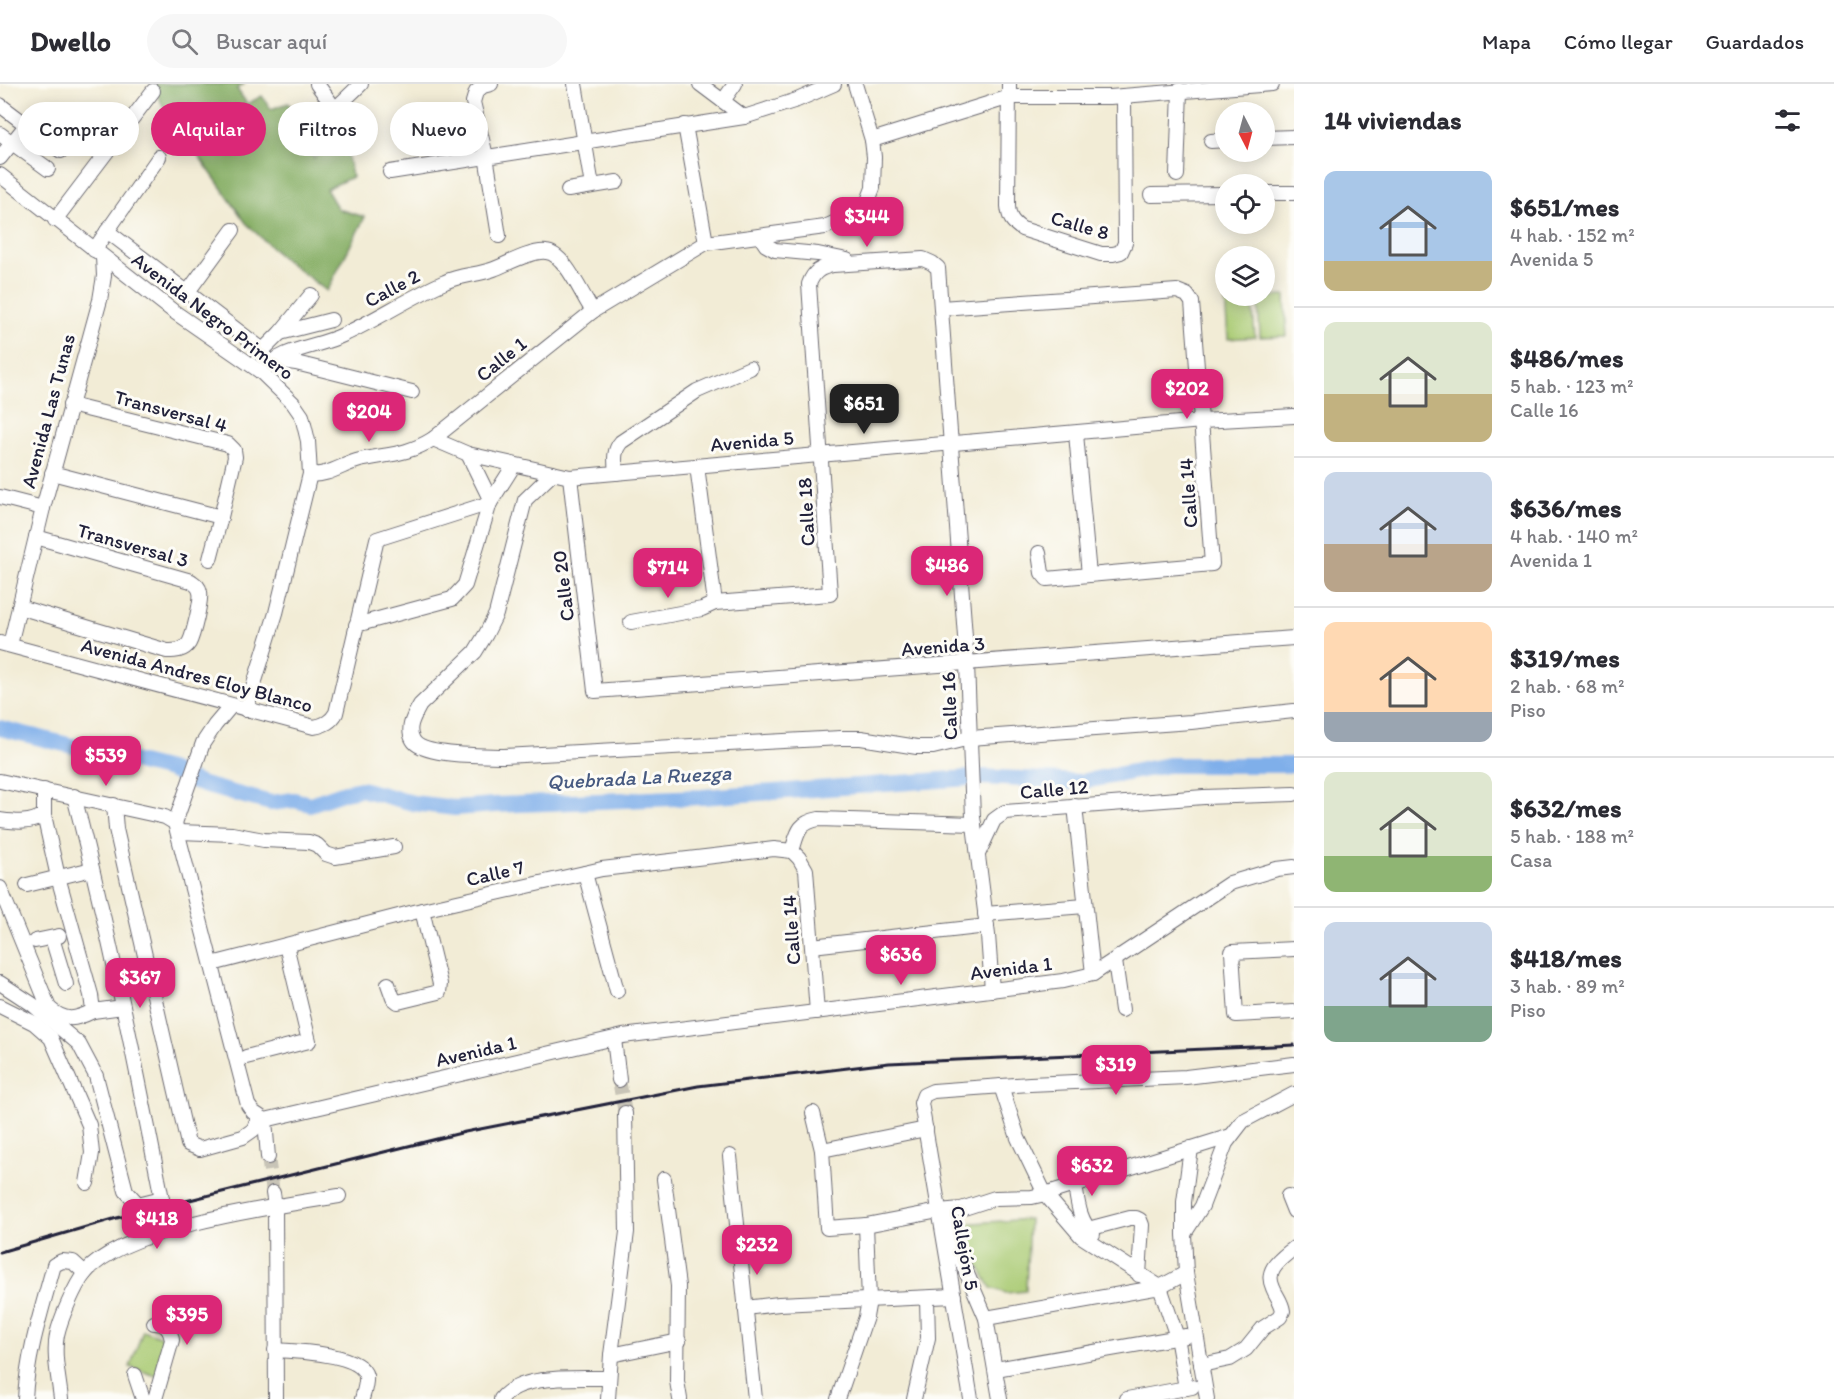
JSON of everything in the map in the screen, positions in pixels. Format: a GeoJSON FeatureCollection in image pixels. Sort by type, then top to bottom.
{"type":"FeatureCollection","features":[{"type":"Feature","properties":{"kind":"street"},"geometry":{"type":"LineString","coordinates":[[317,84],[330,102]]}},
{"type":"Feature","properties":{"kind":"street"},"geometry":{"type":"LineString","coordinates":[[342,102],[361,84]]}},
{"type":"Feature","properties":{"kind":"street"},"geometry":{"type":"LineString","coordinates":[[473,102],[476,92],[483,86],[491,84]]}},
{"type":"Feature","properties":{"kind":"street"},"geometry":{"type":"LineString","coordinates":[[575,84],[592,186]]}},
{"type":"Feature","properties":{"kind":"street"},"geometry":{"type":"LineString","coordinates":[[700,84],[744,117]]}},
{"type":"Feature","properties":{"kind":"street"},"geometry":{"type":"LineString","coordinates":[[723,101],[735,84]]}},
{"type":"Feature","properties":{"kind":"street"},"geometry":{"type":"LineString","coordinates":[[797,100],[809,84]]}},
{"type":"Feature","properties":{"kind":"street"},"geometry":{"type":"LineString","coordinates":[[488,156],[744,117],[797,100],[834,84]]}},
{"type":"Feature","properties":{"kind":"street","name":"Calle 1"},"geometry":{"type":"LineString","coordinates":[[310,474],[318,475],[360,460],[417,448],[433,439],[593,311],[706,243],[825,227],[855,213],[868,201],[873,188],[873,140],[855,84]]}},
{"type":"Feature","properties":{"kind":"street"},"geometry":{"type":"LineString","coordinates":[[873,140],[1009,90],[1124,96],[1272,84]]}},
{"type":"Feature","properties":{"kind":"street","name":"Calle 8"},"geometry":{"type":"LineString","coordinates":[[1009,90],[1009,217],[1022,229],[1101,254],[1121,252],[1125,243],[1124,96]]}},
{"type":"Feature","properties":{"kind":"street"},"geometry":{"type":"LineString","coordinates":[[1177,175],[1180,90]]}},
{"type":"Feature","properties":{"kind":"street"},"geometry":{"type":"LineString","coordinates":[[56,220],[153,91]]}},
{"type":"Feature","properties":{"kind":"street"},"geometry":{"type":"LineString","coordinates":[[0,105],[18,118]]}},
{"type":"Feature","properties":{"kind":"street"},"geometry":{"type":"LineString","coordinates":[[685,125],[706,243]]}},
{"type":"Feature","properties":{"kind":"street"},"geometry":{"type":"LineString","coordinates":[[0,134],[48,169]]}},
{"type":"Feature","properties":{"kind":"street"},"geometry":{"type":"LineString","coordinates":[[0,158],[18,135]]}},
{"type":"Feature","properties":{"kind":"street"},"geometry":{"type":"LineString","coordinates":[[1275,137],[1294,136]]}},
{"type":"Feature","properties":{"kind":"street"},"geometry":{"type":"LineString","coordinates":[[1211,141],[1215,141]]}},
{"type":"Feature","properties":{"kind":"street"},"geometry":{"type":"LineString","coordinates":[[390,172],[486,156],[499,236]]}},
{"type":"Feature","properties":{"kind":"street"},"geometry":{"type":"LineString","coordinates":[[99,254],[107,231],[159,157]]}},
{"type":"Feature","properties":{"kind":"street","name":"Avenida Negro Primero"},"geometry":{"type":"LineString","coordinates":[[0,175],[173,311],[268,366],[302,416],[308,441],[310,474],[276,613],[246,710]]}},
{"type":"Feature","properties":{"kind":"street"},"geometry":{"type":"LineString","coordinates":[[568,190],[617,182]]}},
{"type":"Feature","properties":{"kind":"street"},"geometry":{"type":"LineString","coordinates":[[1275,193],[1294,193]]}},
{"type":"Feature","properties":{"kind":"street"},"geometry":{"type":"LineString","coordinates":[[1151,195],[1215,194]]}},
{"type":"Feature","properties":{"kind":"street"},"geometry":{"type":"LineString","coordinates":[[187,293],[233,230]]}},
{"type":"Feature","properties":{"kind":"street"},"geometry":{"type":"LineString","coordinates":[[107,231],[263,350],[268,366],[296,363],[412,392]]}},
{"type":"Feature","properties":{"kind":"street"},"geometry":{"type":"LineString","coordinates":[[760,236],[766,245],[775,250],[841,258],[857,264]]}},
{"type":"Feature","properties":{"kind":"street","name":"Calle 2"},"geometry":{"type":"LineString","coordinates":[[268,366],[295,350],[342,336],[447,281],[484,273],[547,251],[563,261],[593,311]]}},
{"type":"Feature","properties":{"kind":"street","name":"Avenida Las Tunas"},"geometry":{"type":"LineString","coordinates":[[5,644],[20,607],[52,473],[99,300],[104,276],[99,254]]}},
{"type":"Feature","properties":{"kind":"street","name":"Calle 16"},"geometry":{"type":"LineString","coordinates":[[857,264],[923,259],[938,268],[967,664],[973,821],[978,854]]}},
{"type":"Feature","properties":{"kind":"street","name":"Calle 18"},"geometry":{"type":"LineString","coordinates":[[715,603],[830,594],[809,284],[813,274],[821,268],[857,264]]}},
{"type":"Feature","properties":{"kind":"street","name":"Calle 14"},"geometry":{"type":"LineString","coordinates":[[941,308],[1177,291],[1187,295],[1192,302],[1212,564],[1089,575]]}},
{"type":"Feature","properties":{"kind":"street"},"geometry":{"type":"LineString","coordinates":[[263,350],[311,295]]}},
{"type":"Feature","properties":{"kind":"street"},"geometry":{"type":"LineString","coordinates":[[280,333],[331,320]]}},
{"type":"Feature","properties":{"kind":"street"},"geometry":{"type":"LineString","coordinates":[[616,473],[615,454],[621,442],[697,391],[717,380],[750,368]]}},
{"type":"Feature","properties":{"kind":"street","name":"Transversal 4"},"geometry":{"type":"LineString","coordinates":[[70,405],[228,444],[234,450],[236,457],[210,559]]}},
{"type":"Feature","properties":{"kind":"street","name":"Avenida 5"},"geometry":{"type":"LineString","coordinates":[[433,439],[468,454],[570,477],[1076,434],[1202,421],[1294,416]]}},
{"type":"Feature","properties":{"kind":"street"},"geometry":{"type":"LineString","coordinates":[[1039,554],[1042,573],[1047,579],[1089,575],[1076,434]]}},
{"type":"Feature","properties":{"kind":"street"},"geometry":{"type":"LineString","coordinates":[[468,454],[491,502]]}},
{"type":"Feature","properties":{"kind":"street"},"geometry":{"type":"LineString","coordinates":[[356,625],[452,599],[465,585],[491,502],[514,465]]}},
{"type":"Feature","properties":{"kind":"street"},"geometry":{"type":"LineString","coordinates":[[631,622],[702,609],[715,603],[697,466]]}},
{"type":"Feature","properties":{"kind":"street"},"geometry":{"type":"LineString","coordinates":[[52,473],[221,517]]}},
{"type":"Feature","properties":{"kind":"street"},"geometry":{"type":"LineString","coordinates":[[553,473],[525,500],[496,614],[486,634],[475,652],[420,705],[415,715],[410,732],[413,742],[421,748],[460,754],[504,756],[841,738],[861,738],[917,747],[933,747],[1294,711]]}},
{"type":"Feature","properties":{"kind":"street","name":"Calle 20"},"geometry":{"type":"LineString","coordinates":[[570,477],[595,691]]}},
{"type":"Feature","properties":{"kind":"street"},"geometry":{"type":"LineString","coordinates":[[0,497],[43,508]]}},
{"type":"Feature","properties":{"kind":"street","name":"Avenida Andres Eloy Blanco"},"geometry":{"type":"LineString","coordinates":[[5,644],[246,710],[314,726],[324,725],[333,720],[336,713],[377,539],[491,502]]}},
{"type":"Feature","properties":{"kind":"street","name":"Transversal 3"},"geometry":{"type":"LineString","coordinates":[[20,607],[167,651],[175,651],[189,644],[200,600],[200,592],[191,581],[36,537]]}},
{"type":"Feature","properties":{"kind":"street","name":"Avenida 3"},"geometry":{"type":"LineString","coordinates":[[595,691],[1294,638]]}},
{"type":"Feature","properties":{"kind":"street"},"geometry":{"type":"LineString","coordinates":[[231,706],[209,732],[200,751],[180,809],[177,828],[248,1105],[262,1119],[268,1157]]}},
{"type":"Feature","properties":{"kind":"street"},"geometry":{"type":"LineString","coordinates":[[0,781],[165,817],[177,828],[264,840],[309,842],[317,845],[326,854],[335,857],[394,847]]}},
{"type":"Feature","properties":{"kind":"street"},"geometry":{"type":"LineString","coordinates":[[44,790],[44,815],[58,877],[91,995],[93,1011]]}},
{"type":"Feature","properties":{"kind":"street","name":"Calle 12"},"geometry":{"type":"LineString","coordinates":[[978,854],[994,820],[1005,812],[1204,797],[1294,794]]}},
{"type":"Feature","properties":{"kind":"street"},"geometry":{"type":"LineString","coordinates":[[74,796],[123,1006],[168,1230]]}},
{"type":"Feature","properties":{"kind":"street"},"geometry":{"type":"LineString","coordinates":[[114,805],[116,829],[188,1144],[200,1149],[243,1137],[262,1119]]}},
{"type":"Feature","properties":{"kind":"street"},"geometry":{"type":"LineString","coordinates":[[1075,806],[1093,974]]}},
{"type":"Feature","properties":{"kind":"street"},"geometry":{"type":"LineString","coordinates":[[0,820],[20,823],[36,820],[44,815]]}},
{"type":"Feature","properties":{"kind":"street"},"geometry":{"type":"LineString","coordinates":[[792,851],[800,827],[807,821],[819,819],[973,821]]}},
{"type":"Feature","properties":{"kind":"street","name":"Calle 7"},"geometry":{"type":"LineString","coordinates":[[212,964],[422,910],[602,869],[774,849],[792,851]]}},
{"type":"Feature","properties":{"kind":"street","name":"Calle 14"},"geometry":{"type":"LineString","coordinates":[[792,851],[800,858],[806,870],[817,1012]]}},
{"type":"Feature","properties":{"kind":"street"},"geometry":{"type":"LineString","coordinates":[[978,854],[992,990]]}},
{"type":"Feature","properties":{"kind":"street","name":"Avenida 1"},"geometry":{"type":"LineString","coordinates":[[262,1119],[614,1039],[1063,981],[1093,974],[1230,883],[1277,869],[1294,867]]}},
{"type":"Feature","properties":{"kind":"street"},"geometry":{"type":"LineString","coordinates":[[27,885],[92,869]]}},
{"type":"Feature","properties":{"kind":"street"},"geometry":{"type":"LineString","coordinates":[[585,873],[617,991]]}},
{"type":"Feature","properties":{"kind":"street"},"geometry":{"type":"LineString","coordinates":[[0,888],[42,1015],[89,1125],[92,1153],[87,1183]]}},
{"type":"Feature","properties":{"kind":"street"},"geometry":{"type":"LineString","coordinates":[[812,946],[1085,906]]}},
{"type":"Feature","properties":{"kind":"street"},"geometry":{"type":"LineString","coordinates":[[388,984],[393,999],[398,1002],[439,992],[440,984],[422,910]]}},
{"type":"Feature","properties":{"kind":"street"},"geometry":{"type":"LineString","coordinates":[[35,941],[73,933]]}},
{"type":"Feature","properties":{"kind":"street"},"geometry":{"type":"LineString","coordinates":[[52,938],[66,984]]}},
{"type":"Feature","properties":{"kind":"street"},"geometry":{"type":"LineString","coordinates":[[246,1057],[309,1041],[286,945]]}},
{"type":"Feature","properties":{"kind":"street"},"geometry":{"type":"LineString","coordinates":[[1294,949],[1232,952],[1236,1015],[1294,1012]]}},
{"type":"Feature","properties":{"kind":"street"},"geometry":{"type":"LineString","coordinates":[[1115,961],[1122,1010]]}},
{"type":"Feature","properties":{"kind":"street"},"geometry":{"type":"LineString","coordinates":[[0,983],[79,1044],[96,1076],[126,1191],[138,1204],[162,1198]]}},
{"type":"Feature","properties":{"kind":"street"},"geometry":{"type":"LineString","coordinates":[[0,1006],[42,1015],[77,1018],[93,1011],[123,1006]]}},
{"type":"Feature","properties":{"kind":"street"},"geometry":{"type":"LineString","coordinates":[[614,1039],[619,1080]]}},
{"type":"Feature","properties":{"kind":"street"},"geometry":{"type":"LineString","coordinates":[[1139,1275],[1142,1225],[1140,1220],[1130,1218],[1081,1225],[1045,1194],[1018,1138],[1000,1086],[1186,1077],[1294,1064]]}},
{"type":"Feature","properties":{"kind":"street","name":"Callejón 5"},"geometry":{"type":"LineString","coordinates":[[971,1399],[943,1210],[921,1103],[924,1095],[933,1091],[1000,1086]]}},
{"type":"Feature","properties":{"kind":"street"},"geometry":{"type":"LineString","coordinates":[[1184,1234],[1202,1206],[1226,1143],[1231,1136],[1243,1121],[1294,1094]]}},
{"type":"Feature","properties":{"kind":"street"},"geometry":{"type":"LineString","coordinates":[[608,1399],[611,1354],[627,1232],[625,1113]]}},
{"type":"Feature","properties":{"kind":"street"},"geometry":{"type":"LineString","coordinates":[[813,1113],[822,1150],[826,1228],[866,1226],[968,1207],[995,1197],[1032,1197],[1231,1136]]}},
{"type":"Feature","properties":{"kind":"street"},"geometry":{"type":"LineString","coordinates":[[822,1150],[926,1129]]}},
{"type":"Feature","properties":{"kind":"street"},"geometry":{"type":"LineString","coordinates":[[1191,1148],[1184,1202],[1186,1273],[1207,1399]]}},
{"type":"Feature","properties":{"kind":"street"},"geometry":{"type":"LineString","coordinates":[[730,1156],[755,1399]]}},
{"type":"Feature","properties":{"kind":"street"},"geometry":{"type":"LineString","coordinates":[[664,1179],[678,1286],[677,1380],[680,1399]]}},
{"type":"Feature","properties":{"kind":"street"},"geometry":{"type":"LineString","coordinates":[[1075,1185],[1081,1236],[1107,1249],[1126,1266],[1160,1287],[1177,1337],[1185,1388]]}},
{"type":"Feature","properties":{"kind":"street"},"geometry":{"type":"LineString","coordinates":[[61,1399],[56,1337],[62,1317],[85,1273],[112,1252],[168,1230],[274,1199],[339,1196]]}},
{"type":"Feature","properties":{"kind":"street"},"geometry":{"type":"LineString","coordinates":[[1288,1196],[1294,1211]]}},
{"type":"Feature","properties":{"kind":"street"},"geometry":{"type":"LineString","coordinates":[[274,1199],[276,1399]]}},
{"type":"Feature","properties":{"kind":"street"},"geometry":{"type":"LineString","coordinates":[[943,1210],[955,1246],[973,1283],[986,1318],[1000,1399]]}},
{"type":"Feature","properties":{"kind":"street"},"geometry":{"type":"LineString","coordinates":[[838,1399],[866,1317],[869,1300],[866,1226]]}},
{"type":"Feature","properties":{"kind":"street"},"geometry":{"type":"LineString","coordinates":[[1201,1365],[1230,1359],[1246,1349],[1268,1323],[1280,1317],[1283,1311],[1282,1304],[1272,1286],[1271,1272],[1274,1265],[1294,1248]]}},
{"type":"Feature","properties":{"kind":"street"},"geometry":{"type":"LineString","coordinates":[[25,1399],[32,1348],[54,1265],[62,1261],[74,1262],[85,1273]]}},
{"type":"Feature","properties":{"kind":"street"},"geometry":{"type":"LineString","coordinates":[[986,1318],[1160,1287],[1186,1273]]}},
{"type":"Feature","properties":{"kind":"street"},"geometry":{"type":"LineString","coordinates":[[745,1308],[779,1304],[954,1296]]}},
{"type":"Feature","properties":{"kind":"street"},"geometry":{"type":"LineString","coordinates":[[914,1399],[928,1338],[927,1299]]}},
{"type":"Feature","properties":{"kind":"street"},"geometry":{"type":"LineString","coordinates":[[154,1323],[166,1326],[171,1332],[172,1340],[155,1399]]}},
{"type":"Feature","properties":{"kind":"street"},"geometry":{"type":"LineString","coordinates":[[996,1370],[1196,1335]]}},
{"type":"Feature","properties":{"kind":"street"},"geometry":{"type":"LineString","coordinates":[[611,1354],[679,1341]]}},
{"type":"Feature","properties":{"kind":"street"},"geometry":{"type":"LineString","coordinates":[[275,1350],[339,1357],[355,1364],[366,1375],[362,1399]]}},
{"type":"Feature","properties":{"kind":"street"},"geometry":{"type":"LineString","coordinates":[[135,1375],[143,1399]]}},
{"type":"Feature","properties":{"kind":"street"},"geometry":{"type":"LineString","coordinates":[[501,1399],[507,1391],[516,1386],[544,1380],[609,1378]]}},
{"type":"Feature","properties":{"kind":"street"},"geometry":{"type":"LineString","coordinates":[[1127,1399],[1204,1384]]}},
{"type":"Feature","properties":{"kind":"green space"},"geometry":{"type":"Polygon","coordinates":[[[152,84],[244,84],[237,89],[246,102],[161,102],[152,84]]]}},
{"type":"Feature","properties":{"kind":"green space"},"geometry":{"type":"Polygon","coordinates":[[[262,96],[271,109],[278,107],[278,156],[312,156],[314,158],[316,156],[348,156],[352,177],[326,189],[338,209],[365,217],[327,291],[279,255],[246,223],[199,156],[266,156],[266,102],[251,102],[262,96]]]}},
{"type":"Feature","properties":{"kind":"green space"},"geometry":{"type":"Polygon","coordinates":[[[1275,296],[1285,296],[1287,336],[1260,337],[1258,306],[1275,306],[1275,296]]]}},
{"type":"Feature","properties":{"kind":"green space"},"geometry":{"type":"Polygon","coordinates":[[[1226,306],[1253,306],[1255,337],[1228,339],[1226,306]]]}},
{"type":"Feature","properties":{"kind":"green space"},"geometry":{"type":"Polygon","coordinates":[[[1029,1219],[1026,1291],[1006,1293],[991,1288],[977,1263],[961,1224],[1029,1219]]]}},
{"type":"Feature","properties":{"kind":"green space"},"geometry":{"type":"Polygon","coordinates":[[[143,1330],[167,1339],[156,1376],[130,1367],[143,1330]]]}},
{"type":"Feature","properties":{"kind":"waterway","name":"Quebrada La Ruezga"},"geometry":{"type":"LineString","coordinates":[[0,728],[169,770],[203,785],[271,803],[294,800],[310,804],[361,789],[413,803],[455,808],[702,797],[982,777],[1080,782],[1168,765],[1294,765]]}},
{"type":"Feature","properties":{"kind":"tunnel"},"geometry":{"type":"LineString","coordinates":[[619,1080],[625,1113]]}},
{"type":"Feature","properties":{"kind":"tunnel"},"geometry":{"type":"LineString","coordinates":[[268,1157],[273,1193]]}},
{"type":"Feature","properties":{"kind":"railway"},"geometry":{"type":"LineString","coordinates":[[0,1252],[117,1218],[465,1132],[698,1086],[889,1063],[1294,1045]]}}]}
